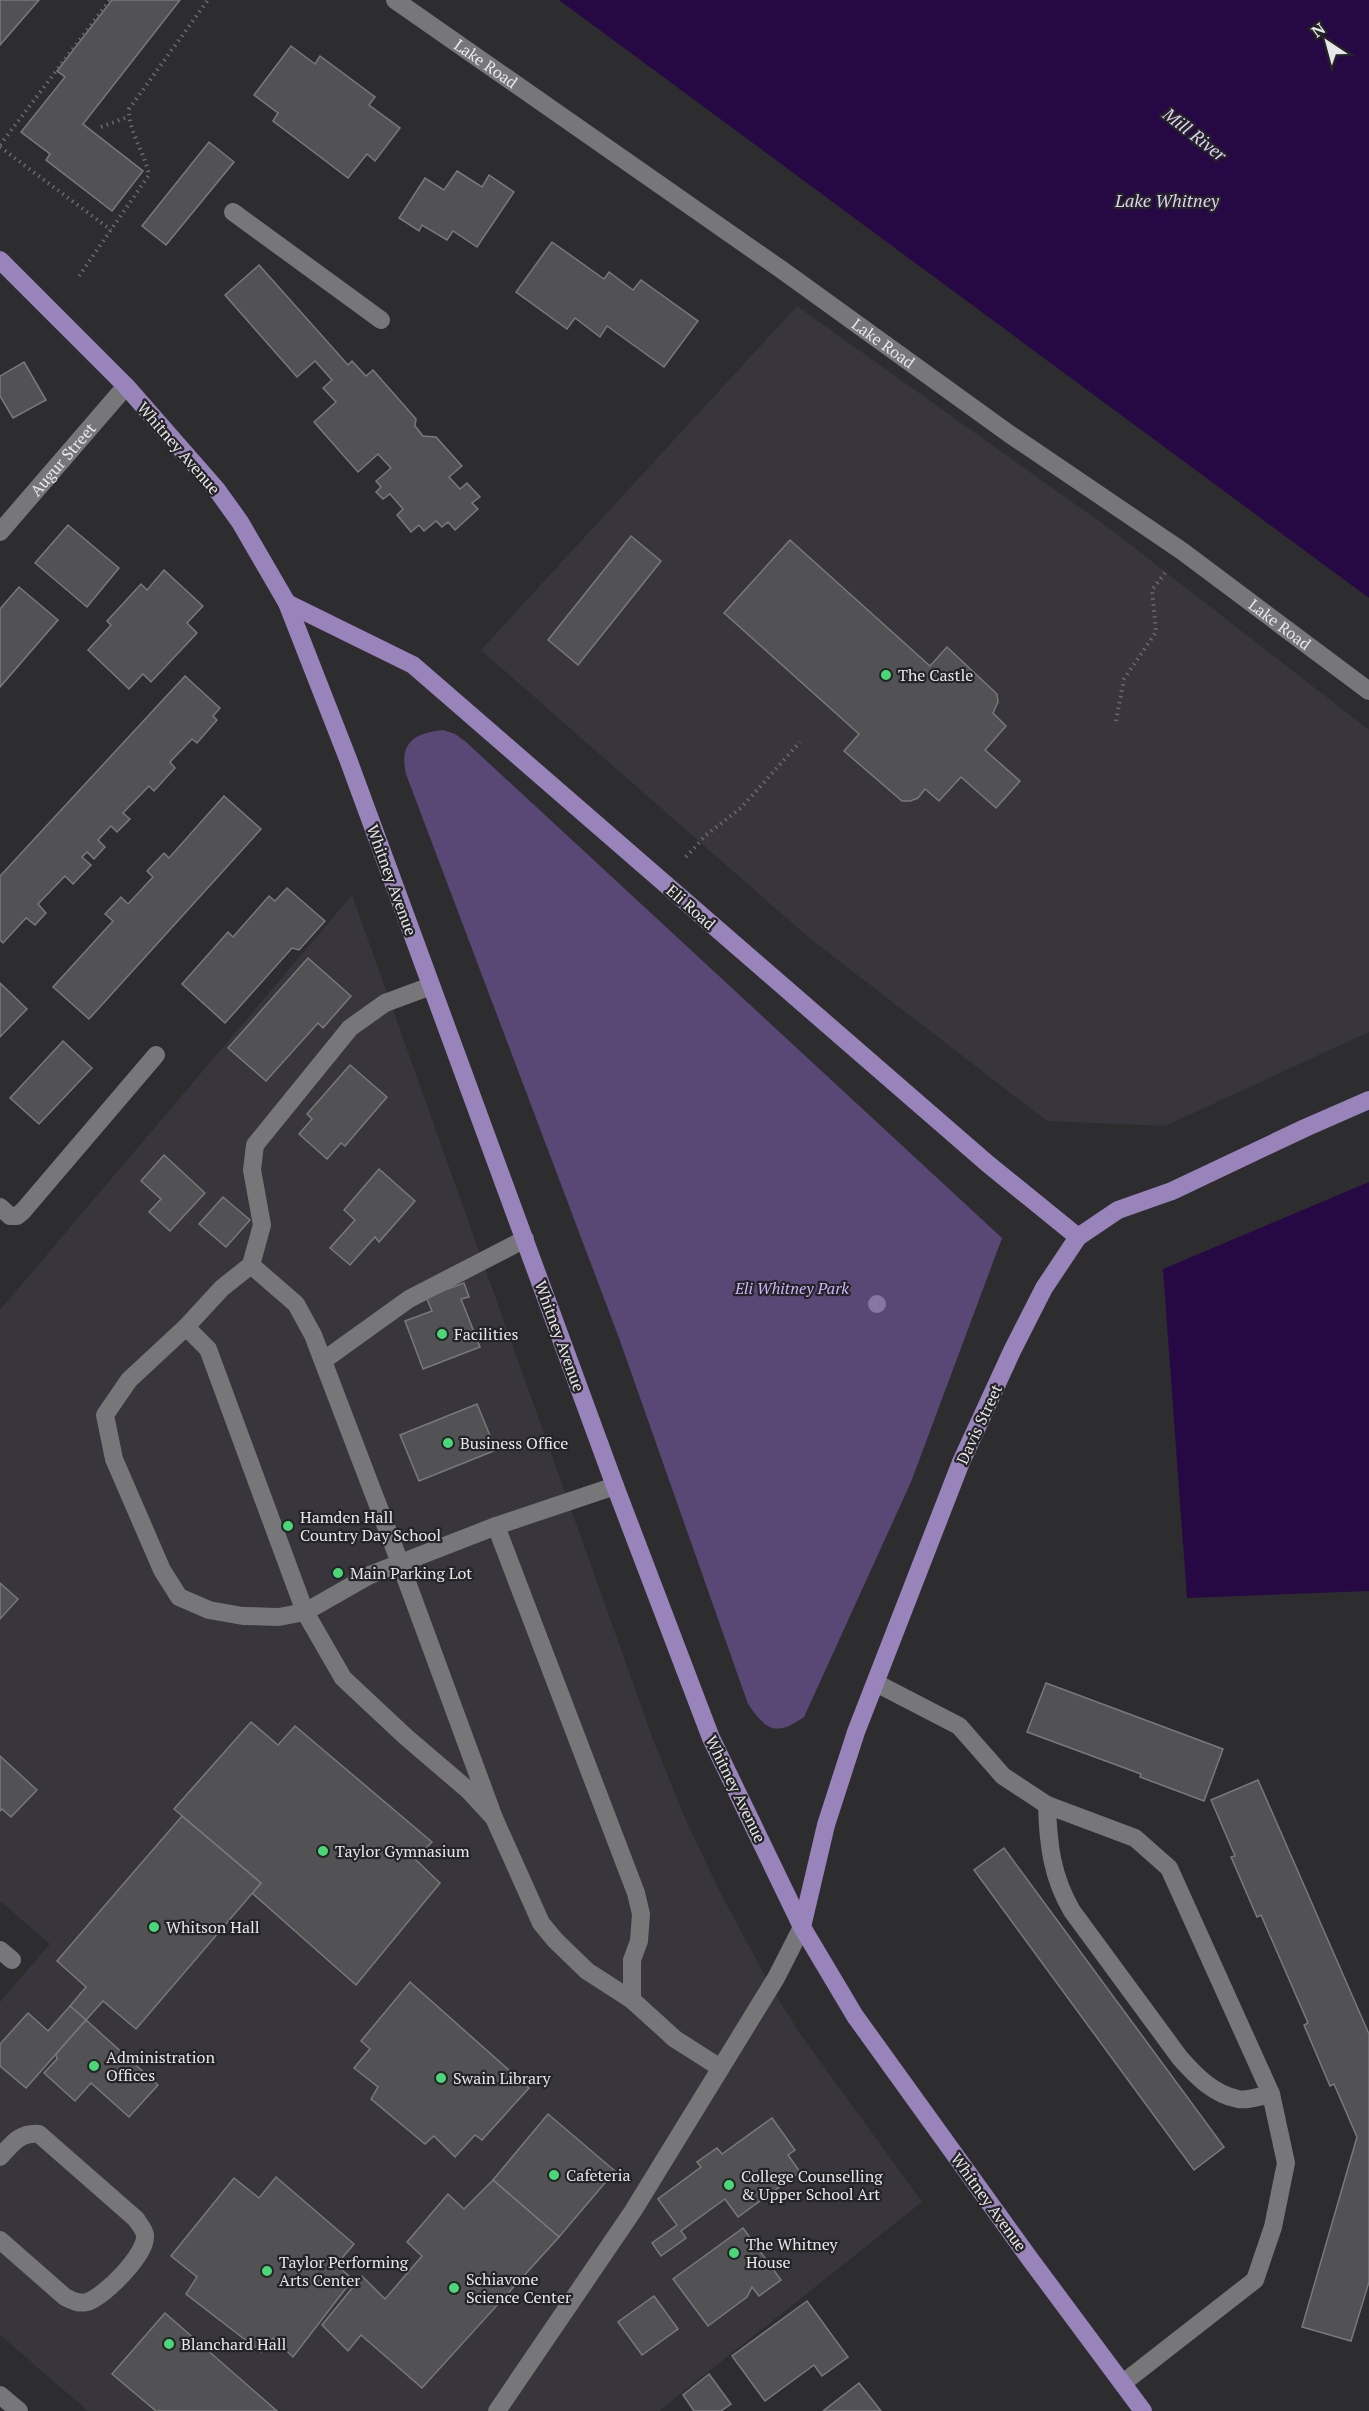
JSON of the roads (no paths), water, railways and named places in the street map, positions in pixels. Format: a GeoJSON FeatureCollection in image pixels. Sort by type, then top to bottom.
{"type":"FeatureCollection","features":[{"type":"Feature","properties":{"kind":"main road","name":"Whitney Avenue"},"geometry":{"type":"LineString","coordinates":[[0,260],[126,386],[217,490],[240,522],[287,603],[348,759],[615,1486],[711,1738],[802,1927],[855,2016],[1143,2411]]}},
{"type":"Feature","properties":{"kind":"main road","name":"Eli Road"},"geometry":{"type":"LineString","coordinates":[[287,603],[413,665],[970,1148],[1078,1237]]}},
{"type":"Feature","properties":{"kind":"main road","name":"Davis Street"},"geometry":{"type":"LineString","coordinates":[[802,1927],[826,1825],[856,1732],[961,1462],[1044,1288],[1078,1237],[1118,1210],[1172,1191],[1369,1100]]}},
{"type":"Feature","properties":{"kind":"street","name":"Lake Road"},"geometry":{"type":"LineString","coordinates":[[395,0],[782,270],[1008,433],[1182,551],[1369,692]]}},
{"type":"Feature","properties":{"kind":"street"},"geometry":{"type":"LineString","coordinates":[[234,212],[381,320]]}},
{"type":"Feature","properties":{"kind":"street","name":"Augur Street"},"geometry":{"type":"LineString","coordinates":[[0,532],[126,386]]}},
{"type":"Feature","properties":{"kind":"street"},"geometry":{"type":"LineString","coordinates":[[431,986],[385,1003],[351,1028],[255,1145],[252,1170],[262,1225],[251,1265],[222,1288],[186,1327],[129,1380],[105,1415],[114,1459],[162,1570],[179,1597],[209,1610],[243,1616],[279,1617],[305,1612],[370,1575],[496,1526],[615,1486]]}},
{"type":"Feature","properties":{"kind":"street"},"geometry":{"type":"LineString","coordinates":[[5,1211],[17,1216],[23,1211],[156,1055]]}},
{"type":"Feature","properties":{"kind":"street"},"geometry":{"type":"LineString","coordinates":[[324,1360],[409,1299],[525,1239]]}},
{"type":"Feature","properties":{"kind":"street"},"geometry":{"type":"LineString","coordinates":[[251,1265],[296,1304],[324,1360],[494,1818],[541,1923],[587,1971],[632,2000],[675,2039],[719,2067]]}},
{"type":"Feature","properties":{"kind":"street"},"geometry":{"type":"LineString","coordinates":[[186,1327],[208,1349],[305,1612],[342,1678],[468,1790],[494,1818]]}},
{"type":"Feature","properties":{"kind":"street"},"geometry":{"type":"LineString","coordinates":[[496,1526],[636,1893],[641,1914],[639,1941],[632,1960],[632,2000]]}},
{"type":"Feature","properties":{"kind":"street"},"geometry":{"type":"LineString","coordinates":[[876,1683],[959,1726],[1003,1776],[1047,1805],[1135,1838],[1169,1868],[1271,2094],[1287,2163],[1273,2227],[1255,2280],[1123,2383]]}},
{"type":"Feature","properties":{"kind":"street"},"geometry":{"type":"LineString","coordinates":[[1047,1805],[1052,1866],[1061,1892],[1072,1911],[1180,2058],[1197,2077],[1218,2092],[1240,2099],[1271,2094]]}},
{"type":"Feature","properties":{"kind":"street"},"geometry":{"type":"LineString","coordinates":[[496,2411],[633,2211],[719,2067],[776,1978],[802,1927]]}},
{"type":"Feature","properties":{"kind":"street"},"geometry":{"type":"LineString","coordinates":[[0,2157],[17,2139],[28,2133],[39,2133],[136,2219],[145,2237],[143,2247],[136,2259],[99,2297],[75,2303],[65,2297],[0,2240]]}},
{"type":"Feature","properties":{"kind":"street"},"geometry":{"type":"LineString","coordinates":[[0,2395],[19,2411]]}},
{"type":"Feature","properties":{"kind":"water","name":"Lake Whitney"},"geometry":{"type":"Polygon","coordinates":[[[559,0],[1369,0],[1369,598],[559,0]]]}},
{"type":"Feature","properties":{"kind":"water"},"geometry":{"type":"Polygon","coordinates":[[[1369,1182],[1369,1591],[1187,1598],[1163,1269],[1369,1182]]]}},
{"type":"Feature","properties":{"kind":"place","name":"The Castle"},"geometry":{"type":"Point","coordinates":[886,675]}},
{"type":"Feature","properties":{"kind":"place","name":"Facilities"},"geometry":{"type":"Point","coordinates":[442,1334]}},
{"type":"Feature","properties":{"kind":"place","name":"Business Office"},"geometry":{"type":"Point","coordinates":[448,1443]}},
{"type":"Feature","properties":{"kind":"place","name":"Hamden Hall Country Day School"},"geometry":{"type":"Point","coordinates":[288,1526]}},
{"type":"Feature","properties":{"kind":"place","name":"Main Parking Lot"},"geometry":{"type":"Point","coordinates":[338,1573]}},
{"type":"Feature","properties":{"kind":"place","name":"Taylor Gymnasium"},"geometry":{"type":"Point","coordinates":[323,1851]}},
{"type":"Feature","properties":{"kind":"place","name":"Whitson Hall"},"geometry":{"type":"Point","coordinates":[154,1927]}},
{"type":"Feature","properties":{"kind":"place","name":"Administration Offices"},"geometry":{"type":"Point","coordinates":[94,2066]}},
{"type":"Feature","properties":{"kind":"place","name":"Swain Library"},"geometry":{"type":"Point","coordinates":[441,2078]}},
{"type":"Feature","properties":{"kind":"place","name":"Cafeteria"},"geometry":{"type":"Point","coordinates":[554,2175]}},
{"type":"Feature","properties":{"kind":"place","name":"College Counselling & Upper School Art"},"geometry":{"type":"Point","coordinates":[729,2185]}},
{"type":"Feature","properties":{"kind":"place","name":"The Whitney House"},"geometry":{"type":"Point","coordinates":[734,2253]}},
{"type":"Feature","properties":{"kind":"place","name":"Taylor Performing Arts Center"},"geometry":{"type":"Point","coordinates":[267,2271]}},
{"type":"Feature","properties":{"kind":"place","name":"Schiavone Science Center"},"geometry":{"type":"Point","coordinates":[454,2288]}},
{"type":"Feature","properties":{"kind":"place","name":"Blanchard Hall"},"geometry":{"type":"Point","coordinates":[169,2344]}},
{"type":"Feature","properties":{"kind":"water label","name":"Mill River"},"geometry":{"type":"Point","coordinates":[1195,134]}},
{"type":"Feature","properties":{"kind":"park label","name":"Eli Whitney Park"},"geometry":{"type":"Point","coordinates":[792,1288]}}]}
